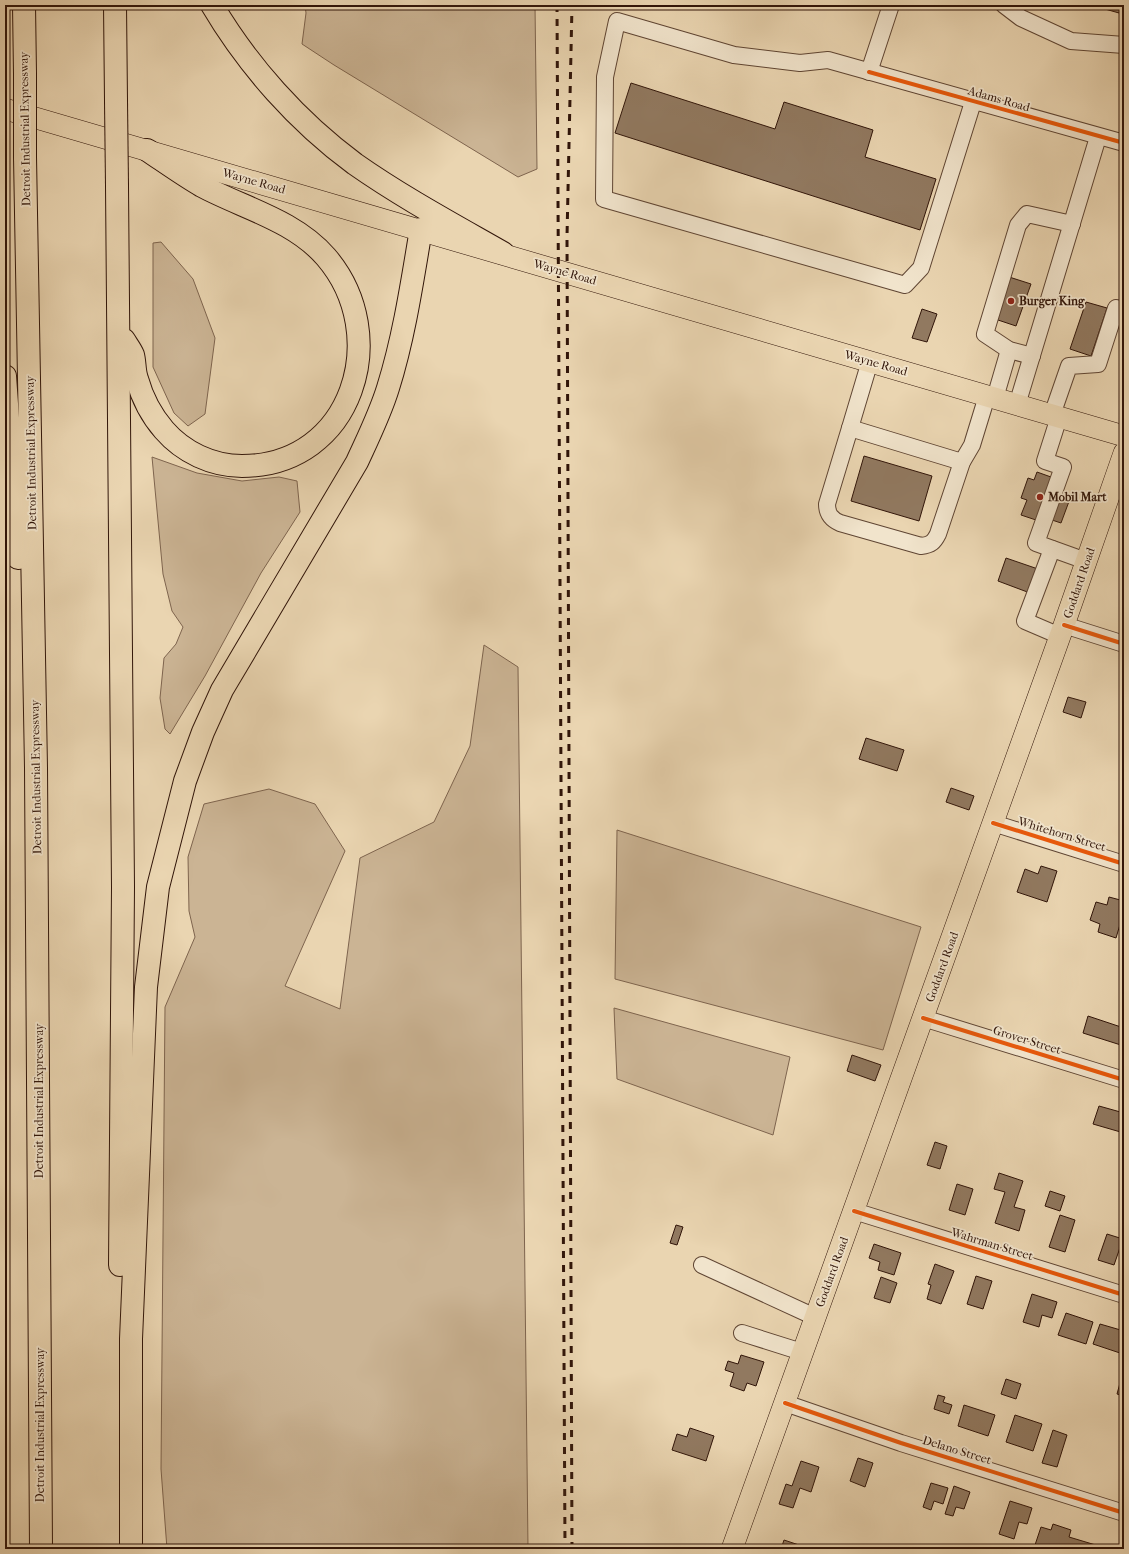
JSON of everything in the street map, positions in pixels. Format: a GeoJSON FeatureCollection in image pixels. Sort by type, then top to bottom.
{"type":"FeatureCollection","features":[{"type":"Feature","properties":{"kind":"highway"},"geometry":{"type":"LineString","coordinates":[[17,5],[24,35]]}},
{"type":"Feature","properties":{"kind":"highway","name":"Detroit Industrial Expressway"},"geometry":{"type":"LineString","coordinates":[[24,5],[25,157],[36,768],[41,1549]]}},
{"type":"Feature","properties":{"kind":"highway"},"geometry":{"type":"LineString","coordinates":[[115,5],[123,895],[119,1549]]}},
{"type":"Feature","properties":{"kind":"highway"},"geometry":{"type":"LineString","coordinates":[[212,5],[228,31],[281,97],[316,130],[355,163],[374,176],[503,253]]}},
{"type":"Feature","properties":{"kind":"highway"},"geometry":{"type":"LineString","coordinates":[[119,330],[133,354],[136,378],[153,417],[177,443],[195,455],[213,462],[232,466],[267,465],[284,460],[311,446],[333,424],[341,412],[353,385],[357,369],[359,339],[351,301],[337,272],[326,257],[310,241],[291,228],[202,186],[147,150]]}},
{"type":"Feature","properties":{"kind":"highway"},"geometry":{"type":"LineString","coordinates":[[131,1549],[131,1339],[146,987],[158,887],[185,781],[203,732],[222,690],[357,462],[373,428],[387,390],[398,352],[421,229]]}},
{"type":"Feature","properties":{"kind":"highway"},"geometry":{"type":"LineString","coordinates":[[5,376],[17,529],[21,679],[36,768]]}},
{"type":"Feature","properties":{"kind":"main road","name":"Wayne Road"},"geometry":{"type":"LineString","coordinates":[[5,109],[421,229],[1124,436]]}},
{"type":"Feature","properties":{"kind":"main road","name":"Goddard Road"},"geometry":{"type":"LineString","coordinates":[[732,1549],[994,823],[1124,453]]}},
{"type":"Feature","properties":{"kind":"street"},"geometry":{"type":"LineString","coordinates":[[869,72],[891,5]]}},
{"type":"Feature","properties":{"kind":"street"},"geometry":{"type":"LineString","coordinates":[[1004,5],[1021,18],[1071,41],[1124,45]]}},
{"type":"Feature","properties":{"kind":"street","name":"Adams Road"},"geometry":{"type":"LineString","coordinates":[[973,102],[921,268],[905,285],[604,199],[605,77],[617,21],[734,55],[800,63],[828,60],[973,102],[1124,143]]}},
{"type":"Feature","properties":{"kind":"street"},"geometry":{"type":"LineString","coordinates":[[1017,404],[1098,137]]}},
{"type":"Feature","properties":{"kind":"street"},"geometry":{"type":"LineString","coordinates":[[1032,356],[1009,350],[985,334],[1018,225],[1027,214],[1072,224]]}},
{"type":"Feature","properties":{"kind":"street"},"geometry":{"type":"LineString","coordinates":[[1086,561],[1036,543],[1064,467],[1045,461],[1068,366],[1098,364],[1116,308],[1124,310]]}},
{"type":"Feature","properties":{"kind":"street"},"geometry":{"type":"LineString","coordinates":[[870,361],[827,504],[827,511],[832,519],[840,523],[921,546],[929,545],[935,541],[962,462],[972,445],[1009,350]]}},
{"type":"Feature","properties":{"kind":"street"},"geometry":{"type":"LineString","coordinates":[[850,428],[962,462]]}},
{"type":"Feature","properties":{"kind":"street"},"geometry":{"type":"LineString","coordinates":[[1052,549],[1025,621],[1124,644]]}},
{"type":"Feature","properties":{"kind":"street","name":"Whitehorn Street"},"geometry":{"type":"LineString","coordinates":[[994,823],[1124,864]]}},
{"type":"Feature","properties":{"kind":"street","name":"Grover Street"},"geometry":{"type":"LineString","coordinates":[[924,1018],[1124,1080]]}},
{"type":"Feature","properties":{"kind":"street","name":"Wahrman Street"},"geometry":{"type":"LineString","coordinates":[[854,1211],[1124,1295]]}},
{"type":"Feature","properties":{"kind":"street"},"geometry":{"type":"LineString","coordinates":[[702,1265],[815,1317]]}},
{"type":"Feature","properties":{"kind":"street"},"geometry":{"type":"LineString","coordinates":[[742,1333],[802,1352]]}},
{"type":"Feature","properties":{"kind":"street","name":"Delano Street"},"geometry":{"type":"LineString","coordinates":[[785,1403],[908,1445],[1124,1513]]}},
{"type":"Feature","properties":{"kind":"shaded area"},"geometry":{"type":"Polygon","coordinates":[[[305,5],[535,5],[537,169],[518,177],[302,44],[306,13],[305,5]]]}},
{"type":"Feature","properties":{"kind":"shaded area"},"geometry":{"type":"Polygon","coordinates":[[[161,242],[193,279],[215,338],[205,414],[188,426],[174,413],[153,367],[153,243],[161,242]]]}},
{"type":"Feature","properties":{"kind":"shaded area"},"geometry":{"type":"Polygon","coordinates":[[[152,457],[197,473],[242,481],[279,477],[297,481],[300,512],[261,573],[205,676],[170,734],[165,729],[160,698],[164,658],[176,644],[183,627],[172,611],[163,574],[152,457]]]}},
{"type":"Feature","properties":{"kind":"shaded area"},"geometry":{"type":"Polygon","coordinates":[[[484,645],[518,667],[528,1549],[167,1549],[161,1469],[165,1007],[195,937],[189,911],[188,857],[204,804],[269,789],[315,804],[345,851],[285,986],[340,1009],[360,858],[434,822],[470,746],[484,645]]]}},
{"type":"Feature","properties":{"kind":"shaded area"},"geometry":{"type":"Polygon","coordinates":[[[617,830],[921,927],[883,1050],[615,979],[617,830]]]}},
{"type":"Feature","properties":{"kind":"shaded area"},"geometry":{"type":"Polygon","coordinates":[[[614,1008],[790,1057],[773,1135],[617,1079],[614,1008]]]}},
{"type":"Feature","properties":{"kind":"building"},"geometry":{"type":"Polygon","coordinates":[[[1091,5],[1122,5],[1119,13],[1091,5]]]}},
{"type":"Feature","properties":{"kind":"building"},"geometry":{"type":"Polygon","coordinates":[[[631,83],[775,129],[784,102],[873,130],[865,157],[936,179],[920,230],[615,133],[631,83]]]}},
{"type":"Feature","properties":{"kind":"building","name":"Burger King"},"geometry":{"type":"Polygon","coordinates":[[[1006,276],[1031,284],[1016,326],[992,318],[1006,276]]]}},
{"type":"Feature","properties":{"kind":"building"},"geometry":{"type":"Polygon","coordinates":[[[1086,302],[1107,308],[1091,356],[1070,349],[1086,302]]]}},
{"type":"Feature","properties":{"kind":"building"},"geometry":{"type":"Polygon","coordinates":[[[922,309],[937,314],[927,342],[912,338],[922,309]]]}},
{"type":"Feature","properties":{"kind":"building"},"geometry":{"type":"Polygon","coordinates":[[[864,456],[932,476],[919,521],[851,501],[864,456]]]}},
{"type":"Feature","properties":{"kind":"building"},"geometry":{"type":"Polygon","coordinates":[[[1037,472],[1051,477],[1039,521],[1021,515],[1027,500],[1021,498],[1028,478],[1034,480],[1037,472]]]}},
{"type":"Feature","properties":{"kind":"building"},"geometry":{"type":"Polygon","coordinates":[[[1057,490],[1071,496],[1061,523],[1046,518],[1057,490]]]}},
{"type":"Feature","properties":{"kind":"building"},"geometry":{"type":"Polygon","coordinates":[[[1006,558],[1038,569],[1030,593],[998,581],[1006,558]]]}},
{"type":"Feature","properties":{"kind":"building"},"geometry":{"type":"Polygon","coordinates":[[[1068,697],[1086,702],[1081,718],[1063,712],[1068,697]]]}},
{"type":"Feature","properties":{"kind":"building"},"geometry":{"type":"Polygon","coordinates":[[[866,738],[904,750],[897,771],[859,759],[866,738]]]}},
{"type":"Feature","properties":{"kind":"building"},"geometry":{"type":"Polygon","coordinates":[[[951,788],[974,796],[969,810],[946,802],[951,788]]]}},
{"type":"Feature","properties":{"kind":"building"},"geometry":{"type":"Polygon","coordinates":[[[1041,866],[1057,871],[1047,902],[1017,892],[1025,869],[1038,874],[1041,866]]]}},
{"type":"Feature","properties":{"kind":"building"},"geometry":{"type":"Polygon","coordinates":[[[1109,897],[1124,901],[1124,911],[1116,938],[1098,932],[1100,924],[1090,920],[1096,902],[1107,905],[1109,897]]]}},
{"type":"Feature","properties":{"kind":"building"},"geometry":{"type":"Polygon","coordinates":[[[1088,1016],[1124,1028],[1124,1046],[1083,1033],[1088,1016]]]}},
{"type":"Feature","properties":{"kind":"building"},"geometry":{"type":"Polygon","coordinates":[[[852,1055],[881,1065],[875,1081],[847,1071],[852,1055]]]}},
{"type":"Feature","properties":{"kind":"building"},"geometry":{"type":"Polygon","coordinates":[[[1099,1106],[1124,1113],[1124,1133],[1093,1124],[1099,1106]]]}},
{"type":"Feature","properties":{"kind":"building"},"geometry":{"type":"Polygon","coordinates":[[[935,1142],[947,1146],[940,1169],[927,1165],[935,1142]]]}},
{"type":"Feature","properties":{"kind":"building"},"geometry":{"type":"Polygon","coordinates":[[[999,1173],[1023,1181],[1014,1207],[1025,1210],[1019,1231],[995,1223],[1005,1192],[994,1189],[999,1173]]]}},
{"type":"Feature","properties":{"kind":"building"},"geometry":{"type":"Polygon","coordinates":[[[957,1184],[973,1189],[965,1215],[949,1210],[957,1184]]]}},
{"type":"Feature","properties":{"kind":"building"},"geometry":{"type":"Polygon","coordinates":[[[1050,1191],[1065,1196],[1060,1211],[1045,1206],[1050,1191]]]}},
{"type":"Feature","properties":{"kind":"building"},"geometry":{"type":"Polygon","coordinates":[[[1060,1215],[1075,1220],[1065,1252],[1049,1247],[1060,1215]]]}},
{"type":"Feature","properties":{"kind":"building"},"geometry":{"type":"Polygon","coordinates":[[[676,1225],[683,1227],[677,1245],[670,1243],[676,1225]]]}},
{"type":"Feature","properties":{"kind":"building"},"geometry":{"type":"Polygon","coordinates":[[[1107,1234],[1123,1239],[1114,1265],[1098,1260],[1107,1234]]]}},
{"type":"Feature","properties":{"kind":"building"},"geometry":{"type":"Polygon","coordinates":[[[874,1244],[901,1253],[894,1275],[878,1270],[880,1262],[869,1258],[874,1244]]]}},
{"type":"Feature","properties":{"kind":"building"},"geometry":{"type":"Polygon","coordinates":[[[935,1264],[954,1271],[941,1304],[927,1299],[931,1285],[928,1284],[935,1264]]]}},
{"type":"Feature","properties":{"kind":"building"},"geometry":{"type":"Polygon","coordinates":[[[976,1276],[992,1281],[983,1309],[967,1304],[976,1276]]]}},
{"type":"Feature","properties":{"kind":"building"},"geometry":{"type":"Polygon","coordinates":[[[881,1277],[897,1283],[890,1303],[874,1298],[881,1277]]]}},
{"type":"Feature","properties":{"kind":"building"},"geometry":{"type":"Polygon","coordinates":[[[1032,1294],[1057,1302],[1052,1318],[1042,1315],[1039,1327],[1023,1322],[1032,1294]]]}},
{"type":"Feature","properties":{"kind":"building"},"geometry":{"type":"Polygon","coordinates":[[[1066,1313],[1093,1322],[1086,1344],[1058,1335],[1066,1313]]]}},
{"type":"Feature","properties":{"kind":"building"},"geometry":{"type":"Polygon","coordinates":[[[1100,1324],[1124,1331],[1124,1340],[1120,1353],[1093,1344],[1100,1324]]]}},
{"type":"Feature","properties":{"kind":"building"},"geometry":{"type":"Polygon","coordinates":[[[741,1355],[764,1362],[756,1386],[747,1383],[744,1391],[730,1386],[734,1373],[725,1370],[728,1361],[738,1364],[741,1355]]]}},
{"type":"Feature","properties":{"kind":"building"},"geometry":{"type":"Polygon","coordinates":[[[1006,1379],[1021,1384],[1016,1399],[1001,1394],[1006,1379]]]}},
{"type":"Feature","properties":{"kind":"building"},"geometry":{"type":"Polygon","coordinates":[[[1120,1383],[1124,1385],[1124,1396],[1117,1394],[1120,1383]]]}},
{"type":"Feature","properties":{"kind":"building"},"geometry":{"type":"Polygon","coordinates":[[[938,1395],[945,1397],[943,1402],[952,1405],[949,1414],[934,1409],[938,1395]]]}},
{"type":"Feature","properties":{"kind":"building"},"geometry":{"type":"Polygon","coordinates":[[[964,1405],[995,1415],[988,1436],[958,1426],[964,1405]]]}},
{"type":"Feature","properties":{"kind":"building"},"geometry":{"type":"Polygon","coordinates":[[[1015,1415],[1042,1424],[1033,1451],[1006,1442],[1015,1415]]]}},
{"type":"Feature","properties":{"kind":"building"},"geometry":{"type":"Polygon","coordinates":[[[690,1428],[714,1436],[706,1461],[672,1450],[677,1434],[687,1437],[690,1428]]]}},
{"type":"Feature","properties":{"kind":"building"},"geometry":{"type":"Polygon","coordinates":[[[1053,1430],[1067,1435],[1057,1467],[1042,1463],[1053,1430]]]}},
{"type":"Feature","properties":{"kind":"building"},"geometry":{"type":"Polygon","coordinates":[[[858,1458],[873,1463],[865,1487],[850,1481],[858,1458]]]}},
{"type":"Feature","properties":{"kind":"building"},"geometry":{"type":"Polygon","coordinates":[[[801,1461],[819,1467],[811,1492],[800,1488],[793,1508],[779,1504],[786,1484],[792,1486],[801,1461]]]}},
{"type":"Feature","properties":{"kind":"building"},"geometry":{"type":"Polygon","coordinates":[[[931,1483],[948,1488],[943,1504],[934,1501],[931,1510],[923,1507],[931,1483]]]}},
{"type":"Feature","properties":{"kind":"building"},"geometry":{"type":"Polygon","coordinates":[[[954,1486],[970,1492],[964,1509],[956,1507],[953,1516],[945,1514],[954,1486]]]}},
{"type":"Feature","properties":{"kind":"building"},"geometry":{"type":"Polygon","coordinates":[[[1010,1501],[1032,1508],[1027,1524],[1019,1522],[1014,1539],[999,1534],[1010,1501]]]}},
{"type":"Feature","properties":{"kind":"building"},"geometry":{"type":"Polygon","coordinates":[[[1053,1524],[1071,1530],[1069,1537],[1099,1546],[1098,1549],[1045,1549],[1035,1545],[1041,1527],[1051,1530],[1053,1524]]]}},
{"type":"Feature","properties":{"kind":"building"},"geometry":{"type":"Polygon","coordinates":[[[784,1540],[811,1549],[781,1549],[784,1540]]]}},
{"type":"Feature","properties":{"kind":"railway"},"geometry":{"type":"LineString","coordinates":[[557,5],[565,1549]]}},
{"type":"Feature","properties":{"kind":"railway"},"geometry":{"type":"LineString","coordinates":[[572,5],[567,237],[572,1549]]}},
{"type":"Feature","properties":{"kind":"cycle path"},"geometry":{"type":"LineString","coordinates":[[869,72],[1124,143]]}},
{"type":"Feature","properties":{"kind":"cycle path"},"geometry":{"type":"LineString","coordinates":[[1064,625],[1124,644]]}},
{"type":"Feature","properties":{"kind":"cycle path"},"geometry":{"type":"LineString","coordinates":[[993,823],[1124,864]]}},
{"type":"Feature","properties":{"kind":"cycle path"},"geometry":{"type":"LineString","coordinates":[[923,1018],[1124,1080]]}},
{"type":"Feature","properties":{"kind":"cycle path"},"geometry":{"type":"LineString","coordinates":[[854,1211],[1124,1295]]}},
{"type":"Feature","properties":{"kind":"cycle path"},"geometry":{"type":"LineString","coordinates":[[785,1403],[901,1443],[1124,1513]]}},
{"type":"Feature","properties":{"kind":"place","name":"Burger King"},"geometry":{"type":"Point","coordinates":[1011,301]}},
{"type":"Feature","properties":{"kind":"place","name":"Mobil Mart"},"geometry":{"type":"Point","coordinates":[1040,497]}}]}
